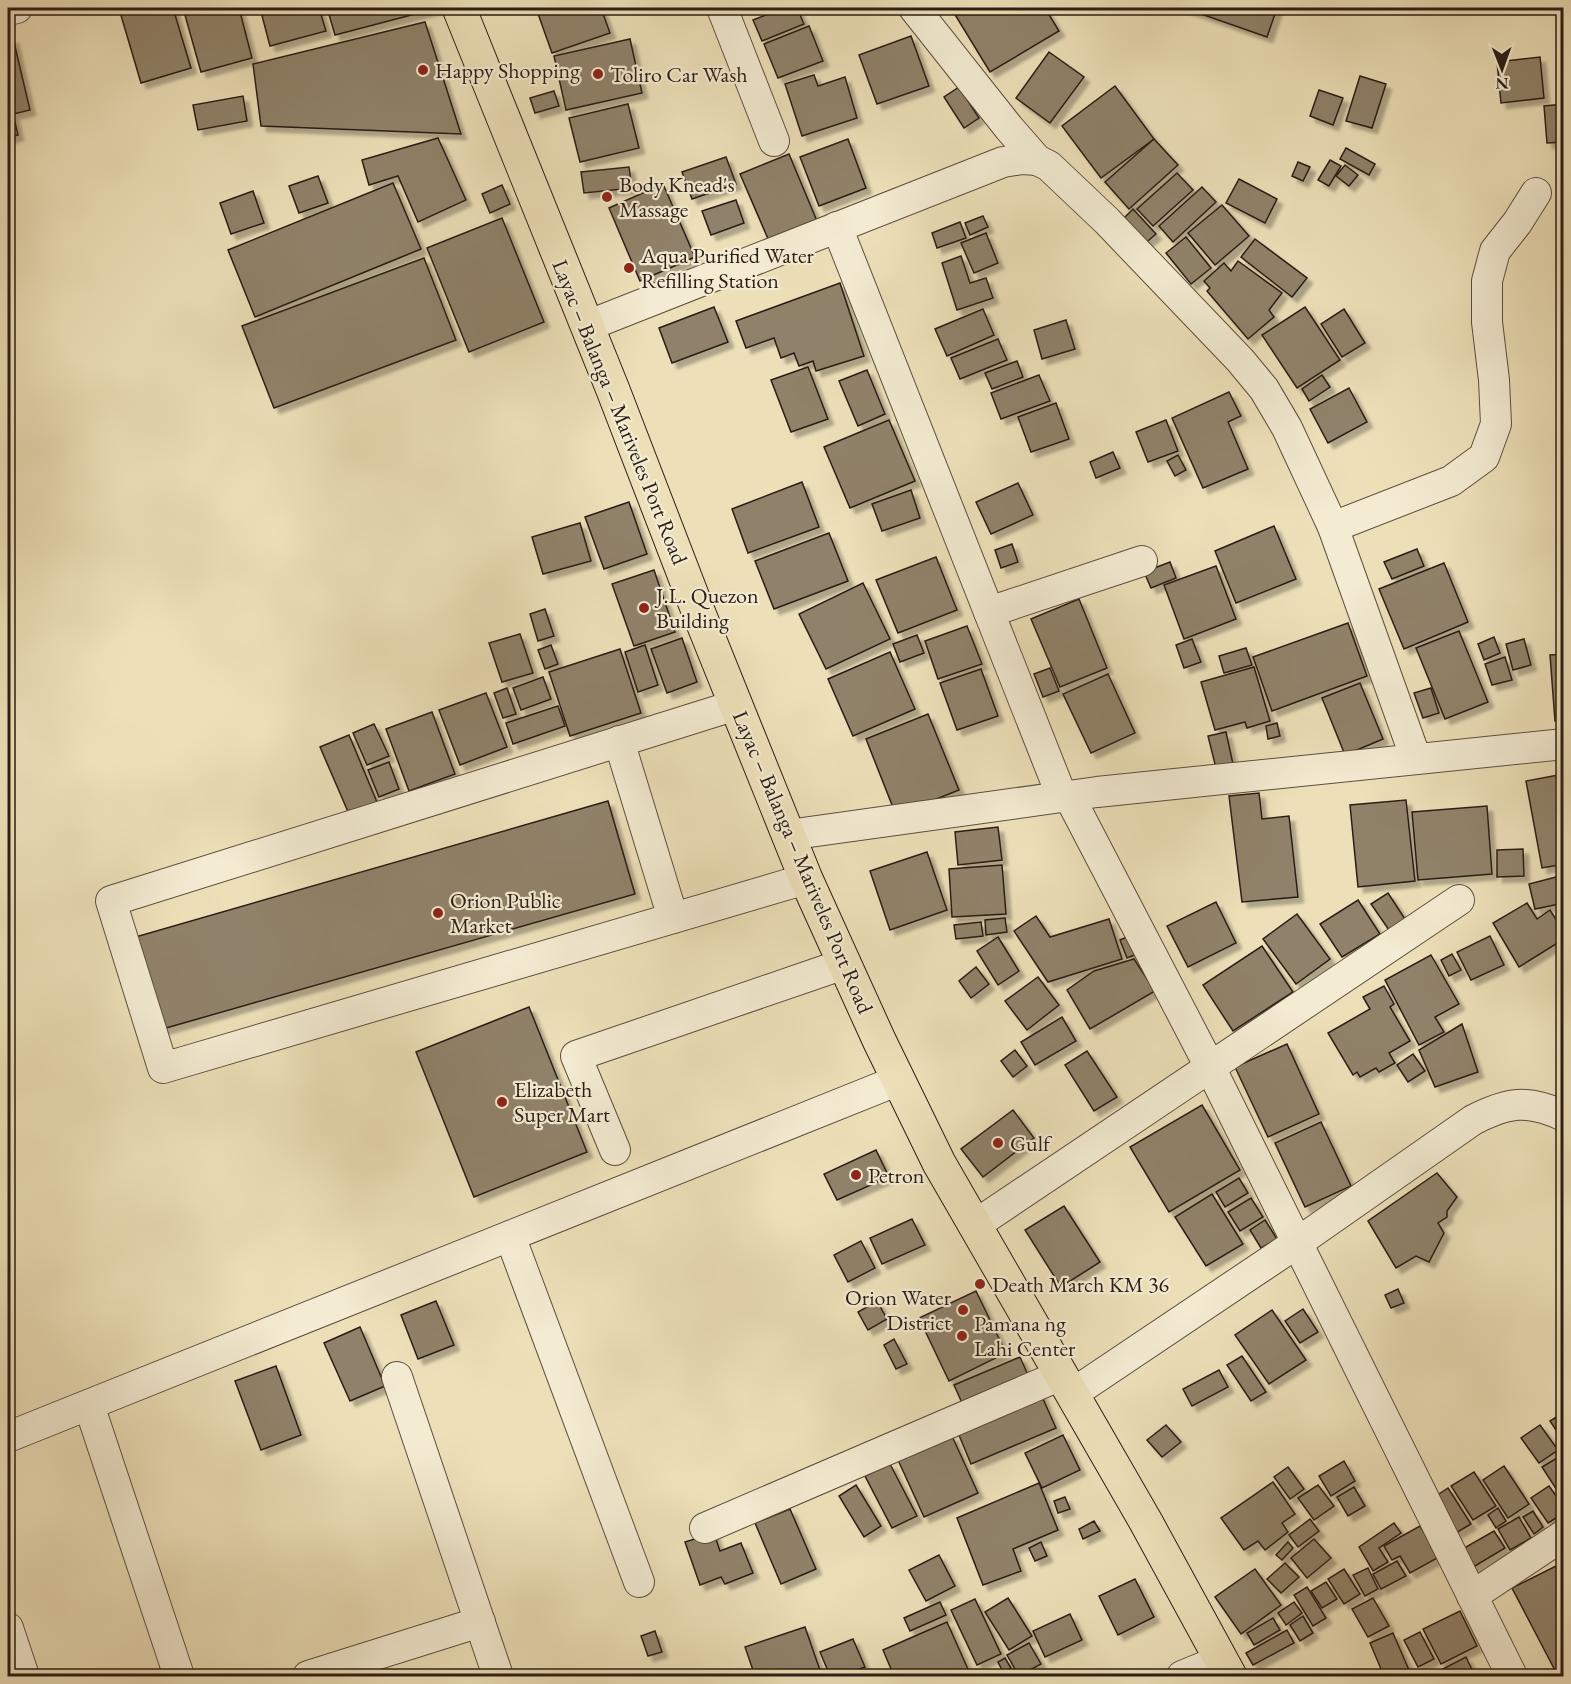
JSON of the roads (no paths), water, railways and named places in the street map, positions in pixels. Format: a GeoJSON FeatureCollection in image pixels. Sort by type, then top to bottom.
{"type":"FeatureCollection","features":[{"type":"Feature","properties":{"kind":"main road","name":"Layac – Balanga – Mariveles Port Road"},"geometry":{"type":"LineString","coordinates":[[459,8],[788,835],[844,964],[939,1163],[1146,1522],[1225,1668]]}},
{"type":"Feature","properties":{"kind":"street"},"geometry":{"type":"LineString","coordinates":[[8,10],[17,8]]}},
{"type":"Feature","properties":{"kind":"street"},"geometry":{"type":"LineString","coordinates":[[722,8],[774,141]]}},
{"type":"Feature","properties":{"kind":"street"},"geometry":{"type":"LineString","coordinates":[[914,8],[1037,160],[1049,166],[1107,221],[1251,372],[1276,407],[1333,527],[1416,759]]}},
{"type":"Feature","properties":{"kind":"street"},"geometry":{"type":"LineString","coordinates":[[587,326],[1003,162],[1022,159],[1037,160]]}},
{"type":"Feature","properties":{"kind":"street"},"geometry":{"type":"LineString","coordinates":[[1333,527],[1450,481],[1484,458],[1496,423],[1487,321],[1487,281],[1495,251],[1536,193]]}},
{"type":"Feature","properties":{"kind":"street"},"geometry":{"type":"LineString","coordinates":[[837,227],[989,612],[1065,796],[1210,1067],[1512,1677]]}},
{"type":"Feature","properties":{"kind":"street"},"geometry":{"type":"LineString","coordinates":[[989,612],[1142,561]]}},
{"type":"Feature","properties":{"kind":"street"},"geometry":{"type":"LineString","coordinates":[[736,705],[111,901],[163,1068],[806,879]]}},
{"type":"Feature","properties":{"kind":"street"},"geometry":{"type":"LineString","coordinates":[[619,741],[673,918]]}},
{"type":"Feature","properties":{"kind":"street"},"geometry":{"type":"LineString","coordinates":[[788,835],[1065,796],[1563,744]]}},
{"type":"Feature","properties":{"kind":"street"},"geometry":{"type":"LineString","coordinates":[[975,1225],[1459,900]]}},
{"type":"Feature","properties":{"kind":"street"},"geometry":{"type":"LineString","coordinates":[[615,1150],[576,1056],[844,964]]}},
{"type":"Feature","properties":{"kind":"street"},"geometry":{"type":"LineString","coordinates":[[8,1437],[899,1080]]}},
{"type":"Feature","properties":{"kind":"street"},"geometry":{"type":"LineString","coordinates":[[705,1528],[1067,1384],[1297,1243],[1473,1120],[1506,1106],[1526,1104],[1563,1116]]}},
{"type":"Feature","properties":{"kind":"street"},"geometry":{"type":"LineString","coordinates":[[510,1236],[639,1582]]}},
{"type":"Feature","properties":{"kind":"street"},"geometry":{"type":"LineString","coordinates":[[397,1377],[498,1677]]}},
{"type":"Feature","properties":{"kind":"street"},"geometry":{"type":"LineString","coordinates":[[89,1405],[179,1677]]}},
{"type":"Feature","properties":{"kind":"street"},"geometry":{"type":"LineString","coordinates":[[1472,1596],[1563,1535]]}},
{"type":"Feature","properties":{"kind":"street"},"geometry":{"type":"LineString","coordinates":[[308,1677],[480,1622]]}},
{"type":"Feature","properties":{"kind":"street"},"geometry":{"type":"LineString","coordinates":[[8,1628],[24,1677]]}},
{"type":"Feature","properties":{"kind":"street"},"geometry":{"type":"LineString","coordinates":[[1182,1677],[1225,1668]]}},
{"type":"Feature","properties":{"kind":"place","name":"Happy Shopping"},"geometry":{"type":"Point","coordinates":[423,70]}},
{"type":"Feature","properties":{"kind":"place","name":"Toliro Car Wash"},"geometry":{"type":"Point","coordinates":[598,74]}},
{"type":"Feature","properties":{"kind":"place","name":"Body Knead's Massage"},"geometry":{"type":"Point","coordinates":[607,197]}},
{"type":"Feature","properties":{"kind":"place","name":"Aqua Purified Water Refilling Station"},"geometry":{"type":"Point","coordinates":[629,268]}},
{"type":"Feature","properties":{"kind":"place","name":"J.L. Quezon Building"},"geometry":{"type":"Point","coordinates":[644,608]}},
{"type":"Feature","properties":{"kind":"place","name":"Orion Public Market"},"geometry":{"type":"Point","coordinates":[438,913]}},
{"type":"Feature","properties":{"kind":"place","name":"Elizabeth Super Mart"},"geometry":{"type":"Point","coordinates":[502,1102]}},
{"type":"Feature","properties":{"kind":"place","name":"Gulf"},"geometry":{"type":"Point","coordinates":[998,1143]}},
{"type":"Feature","properties":{"kind":"place","name":"Petron"},"geometry":{"type":"Point","coordinates":[856,1175]}},
{"type":"Feature","properties":{"kind":"place","name":"Death March KM 36"},"geometry":{"type":"Point","coordinates":[980,1284]}},
{"type":"Feature","properties":{"kind":"place","name":"Orion Water District"},"geometry":{"type":"Point","coordinates":[963,1310]}},
{"type":"Feature","properties":{"kind":"place","name":"Pamana ng Lahi Center"},"geometry":{"type":"Point","coordinates":[962,1336]}}]}
